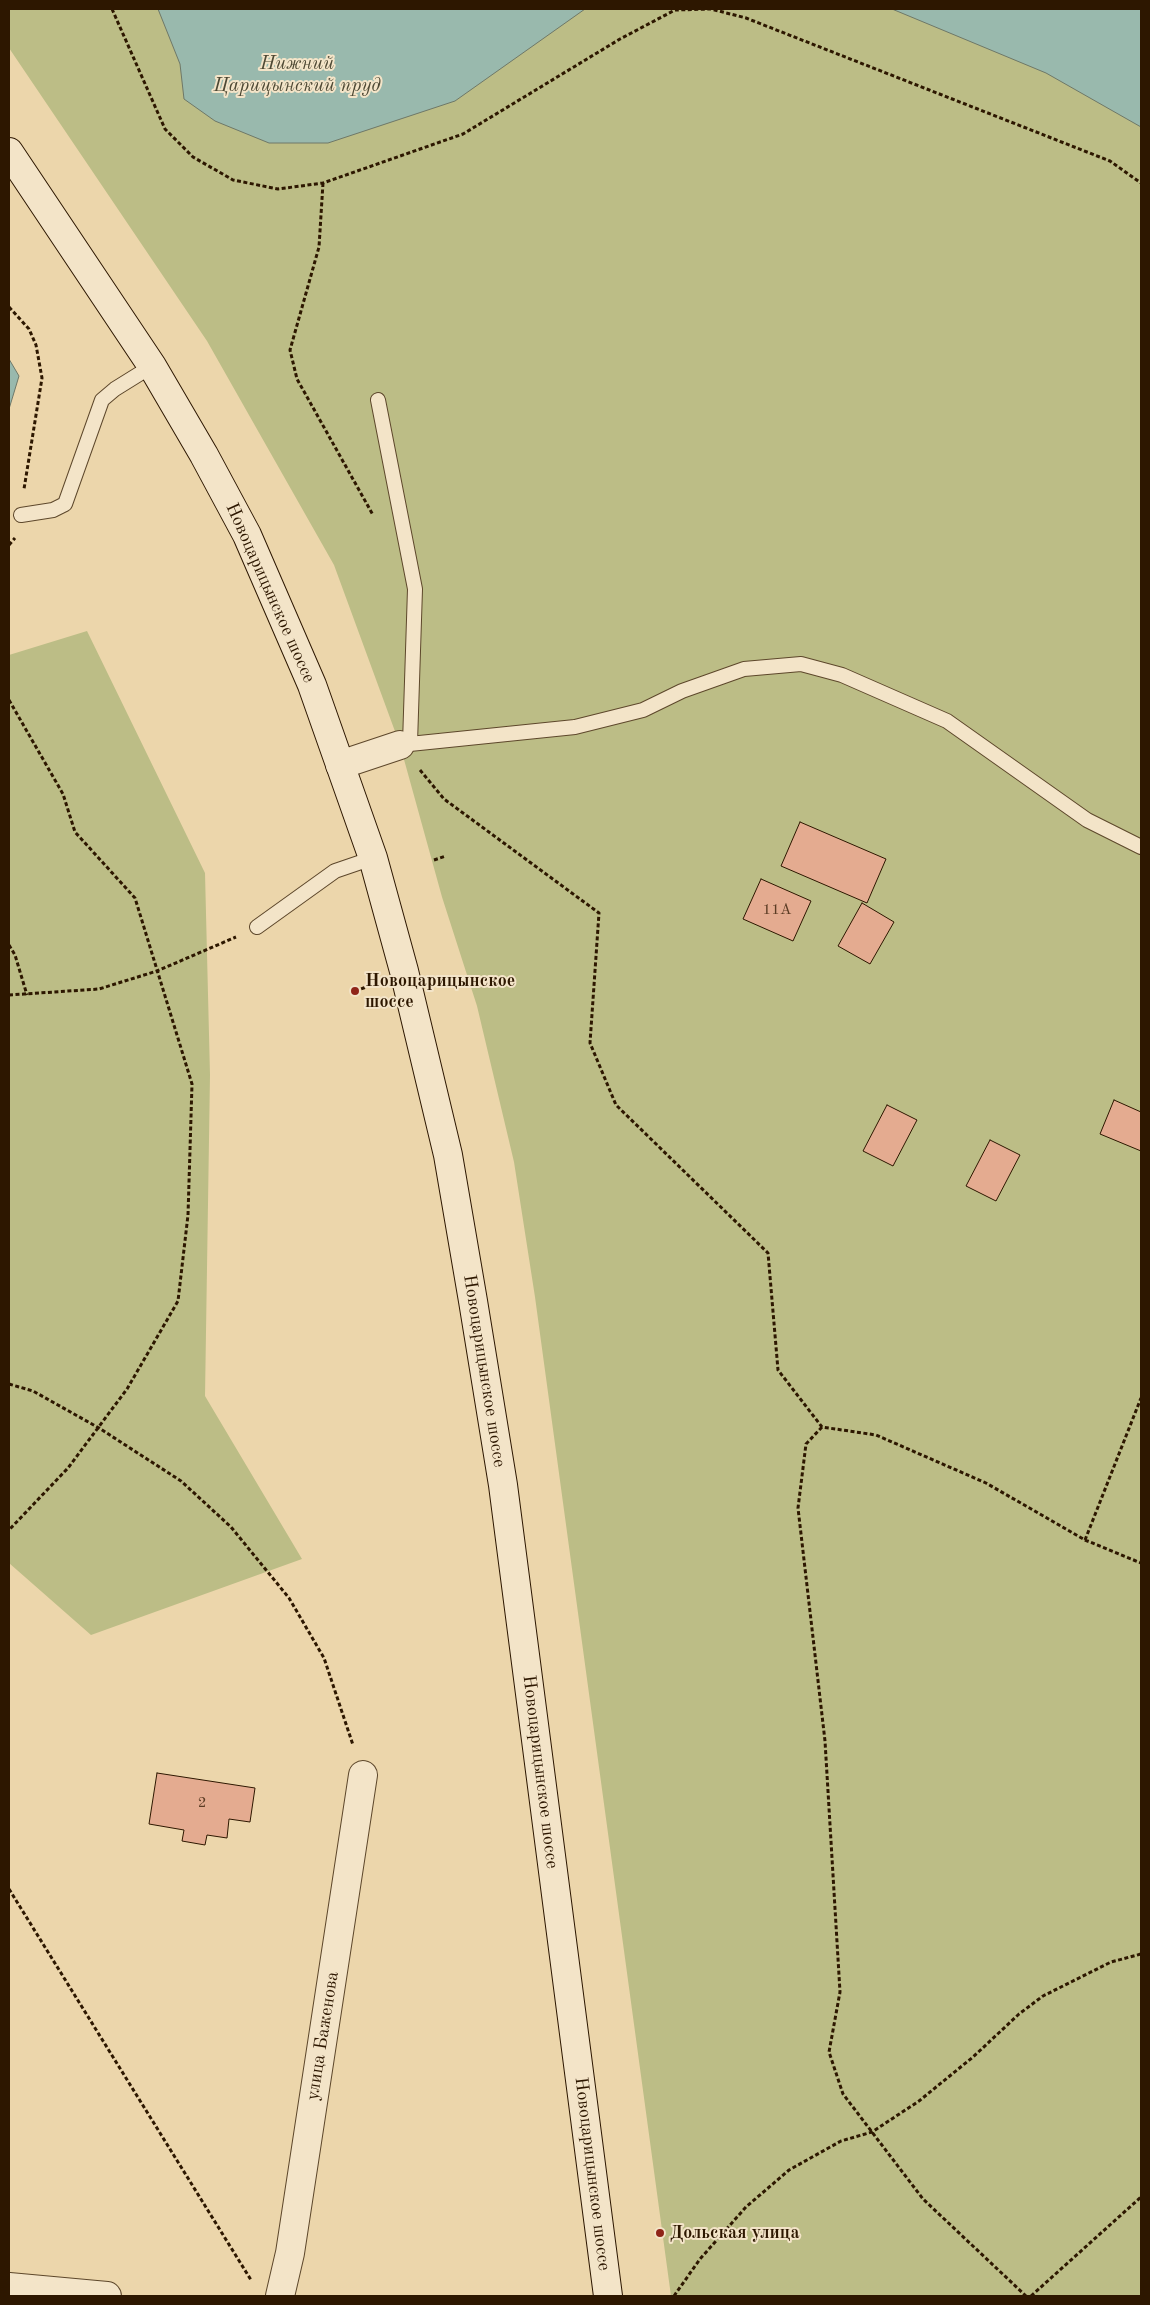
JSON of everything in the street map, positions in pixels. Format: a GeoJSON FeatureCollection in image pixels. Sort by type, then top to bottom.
{"type":"FeatureCollection","features":[{"type":"Feature","properties":{"kind":"main road","name":"Новоцарицынское шоссе"},"geometry":{"type":"LineString","coordinates":[[9,152],[152,366],[204,455],[247,535],[312,685],[373,858],[404,971],[448,1156],[473,1301],[502,1485],[608,2296]]}},
{"type":"Feature","properties":{"kind":"main road"},"geometry":{"type":"LineString","coordinates":[[340,765],[405,744]]}},
{"type":"Feature","properties":{"kind":"main road","name":"улица Баженова"},"geometry":{"type":"LineString","coordinates":[[280,2296],[290,2252],[363,1775]]}},
{"type":"Feature","properties":{"kind":"main road"},"geometry":{"type":"LineString","coordinates":[[9,2286],[107,2296]]}},
{"type":"Feature","properties":{"kind":"lane"},"geometry":{"type":"LineString","coordinates":[[21,515],[53,510],[65,504],[102,400],[115,389],[152,366]]}},
{"type":"Feature","properties":{"kind":"lane"},"geometry":{"type":"LineString","coordinates":[[378,400],[415,590],[405,744],[575,727],[643,710],[682,691],[744,668],[801,664],[842,675],[947,720],[1088,820],[1141,847]]}},
{"type":"Feature","properties":{"kind":"lane"},"geometry":{"type":"LineString","coordinates":[[257,927],[336,871],[373,858]]}},
{"type":"Feature","properties":{"kind":"path"},"geometry":{"type":"LineString","coordinates":[[112,9],[165,129],[193,157],[233,180],[278,189],[323,183],[463,134],[620,39],[675,10],[712,9],[746,18],[1110,161],[1141,183]]}},
{"type":"Feature","properties":{"kind":"path"},"geometry":{"type":"LineString","coordinates":[[323,183],[319,247],[290,350],[297,379],[374,516]]}},
{"type":"Feature","properties":{"kind":"path"},"geometry":{"type":"LineString","coordinates":[[9,306],[29,329],[36,345],[42,378],[24,484],[21,515]]}},
{"type":"Feature","properties":{"kind":"path"},"geometry":{"type":"LineString","coordinates":[[9,700],[63,794],[75,832],[135,898],[192,1084],[188,1215],[178,1301],[127,1389],[99,1428],[68,1468],[9,1530]]}},
{"type":"Feature","properties":{"kind":"path"},"geometry":{"type":"LineString","coordinates":[[405,744],[444,799],[599,912],[590,1043],[616,1105],[768,1253],[778,1370],[822,1427],[876,1435],[986,1483],[1085,1540],[1141,1563]]}},
{"type":"Feature","properties":{"kind":"path"},"geometry":{"type":"LineString","coordinates":[[434,860],[446,856]]}},
{"type":"Feature","properties":{"kind":"path"},"geometry":{"type":"LineString","coordinates":[[9,995],[99,988],[157,971],[257,927]]}},
{"type":"Feature","properties":{"kind":"path"},"geometry":{"type":"LineString","coordinates":[[9,945],[15,955],[27,995]]}},
{"type":"Feature","properties":{"kind":"path"},"geometry":{"type":"LineString","coordinates":[[355,991],[369,986]]}},
{"type":"Feature","properties":{"kind":"path"},"geometry":{"type":"LineString","coordinates":[[9,1384],[33,1390],[99,1428],[181,1481],[231,1527],[289,1598],[324,1658],[363,1775]]}},
{"type":"Feature","properties":{"kind":"path"},"geometry":{"type":"LineString","coordinates":[[1085,1540],[1141,1398]]}},
{"type":"Feature","properties":{"kind":"path"},"geometry":{"type":"LineString","coordinates":[[822,1427],[806,1444],[798,1508],[825,1741],[840,1992],[829,2052],[842,2094],[923,2199],[1026,2296]]}},
{"type":"Feature","properties":{"kind":"path"},"geometry":{"type":"LineString","coordinates":[[9,1889],[252,2281]]}},
{"type":"Feature","properties":{"kind":"path"},"geometry":{"type":"LineString","coordinates":[[674,2296],[700,2259],[746,2207],[789,2170],[841,2141],[872,2132],[919,2101],[973,2057],[1019,2014],[1042,1996],[1112,1962],[1141,1954]]}},
{"type":"Feature","properties":{"kind":"path"},"geometry":{"type":"LineString","coordinates":[[1031,2296],[1141,2197]]}},
{"type":"Feature","properties":{"kind":"green space"},"geometry":{"type":"Polygon","coordinates":[[[9,9],[1141,9],[1141,2296],[671,2296],[535,1297],[514,1162],[477,1006],[442,897],[400,745],[334,565],[207,341],[9,48],[9,9]]]}},
{"type":"Feature","properties":{"kind":"green space"},"geometry":{"type":"Polygon","coordinates":[[[87,631],[205,873],[210,1075],[205,1396],[302,1559],[91,1635],[9,1563],[9,655],[87,631]]]}},
{"type":"Feature","properties":{"kind":"water","name":"Нижний Царицынский пруд"},"geometry":{"type":"Polygon","coordinates":[[[158,9],[585,9],[455,101],[328,143],[269,143],[215,121],[184,99],[180,64],[158,9]]]}},
{"type":"Feature","properties":{"kind":"water"},"geometry":{"type":"Polygon","coordinates":[[[892,9],[1141,9],[1141,127],[1046,73],[892,9]]]}},
{"type":"Feature","properties":{"kind":"water"},"geometry":{"type":"Polygon","coordinates":[[[9,359],[19,376],[9,409],[9,359]]]}},
{"type":"Feature","properties":{"kind":"building"},"geometry":{"type":"Polygon","coordinates":[[[800,822],[886,859],[867,903],[781,866],[800,822]]]}},
{"type":"Feature","properties":{"kind":"building"},"geometry":{"type":"Polygon","coordinates":[[[761,879],[811,901],[793,941],[743,919],[761,879]]]}},
{"type":"Feature","properties":{"kind":"building"},"geometry":{"type":"Polygon","coordinates":[[[862,903],[894,922],[870,964],[838,946],[862,903]]]}},
{"type":"Feature","properties":{"kind":"building"},"geometry":{"type":"Polygon","coordinates":[[[1114,1100],[1141,1112],[1141,1151],[1100,1134],[1114,1100]]]}},
{"type":"Feature","properties":{"kind":"building"},"geometry":{"type":"Polygon","coordinates":[[[887,1105],[917,1120],[893,1166],[863,1151],[887,1105]]]}},
{"type":"Feature","properties":{"kind":"building"},"geometry":{"type":"Polygon","coordinates":[[[990,1140],[1020,1155],[996,1201],[966,1186],[990,1140]]]}},
{"type":"Feature","properties":{"kind":"building"},"geometry":{"type":"Polygon","coordinates":[[[157,1773],[255,1788],[250,1822],[229,1819],[227,1838],[207,1835],[205,1845],[182,1841],[184,1830],[149,1824],[157,1773]]]}},
{"type":"Feature","properties":{"kind":"place","name":"Новоцарицынское шоссе"},"geometry":{"type":"Point","coordinates":[355,991]}},
{"type":"Feature","properties":{"kind":"place","name":"Дольская улица"},"geometry":{"type":"Point","coordinates":[660,2233]}}]}
